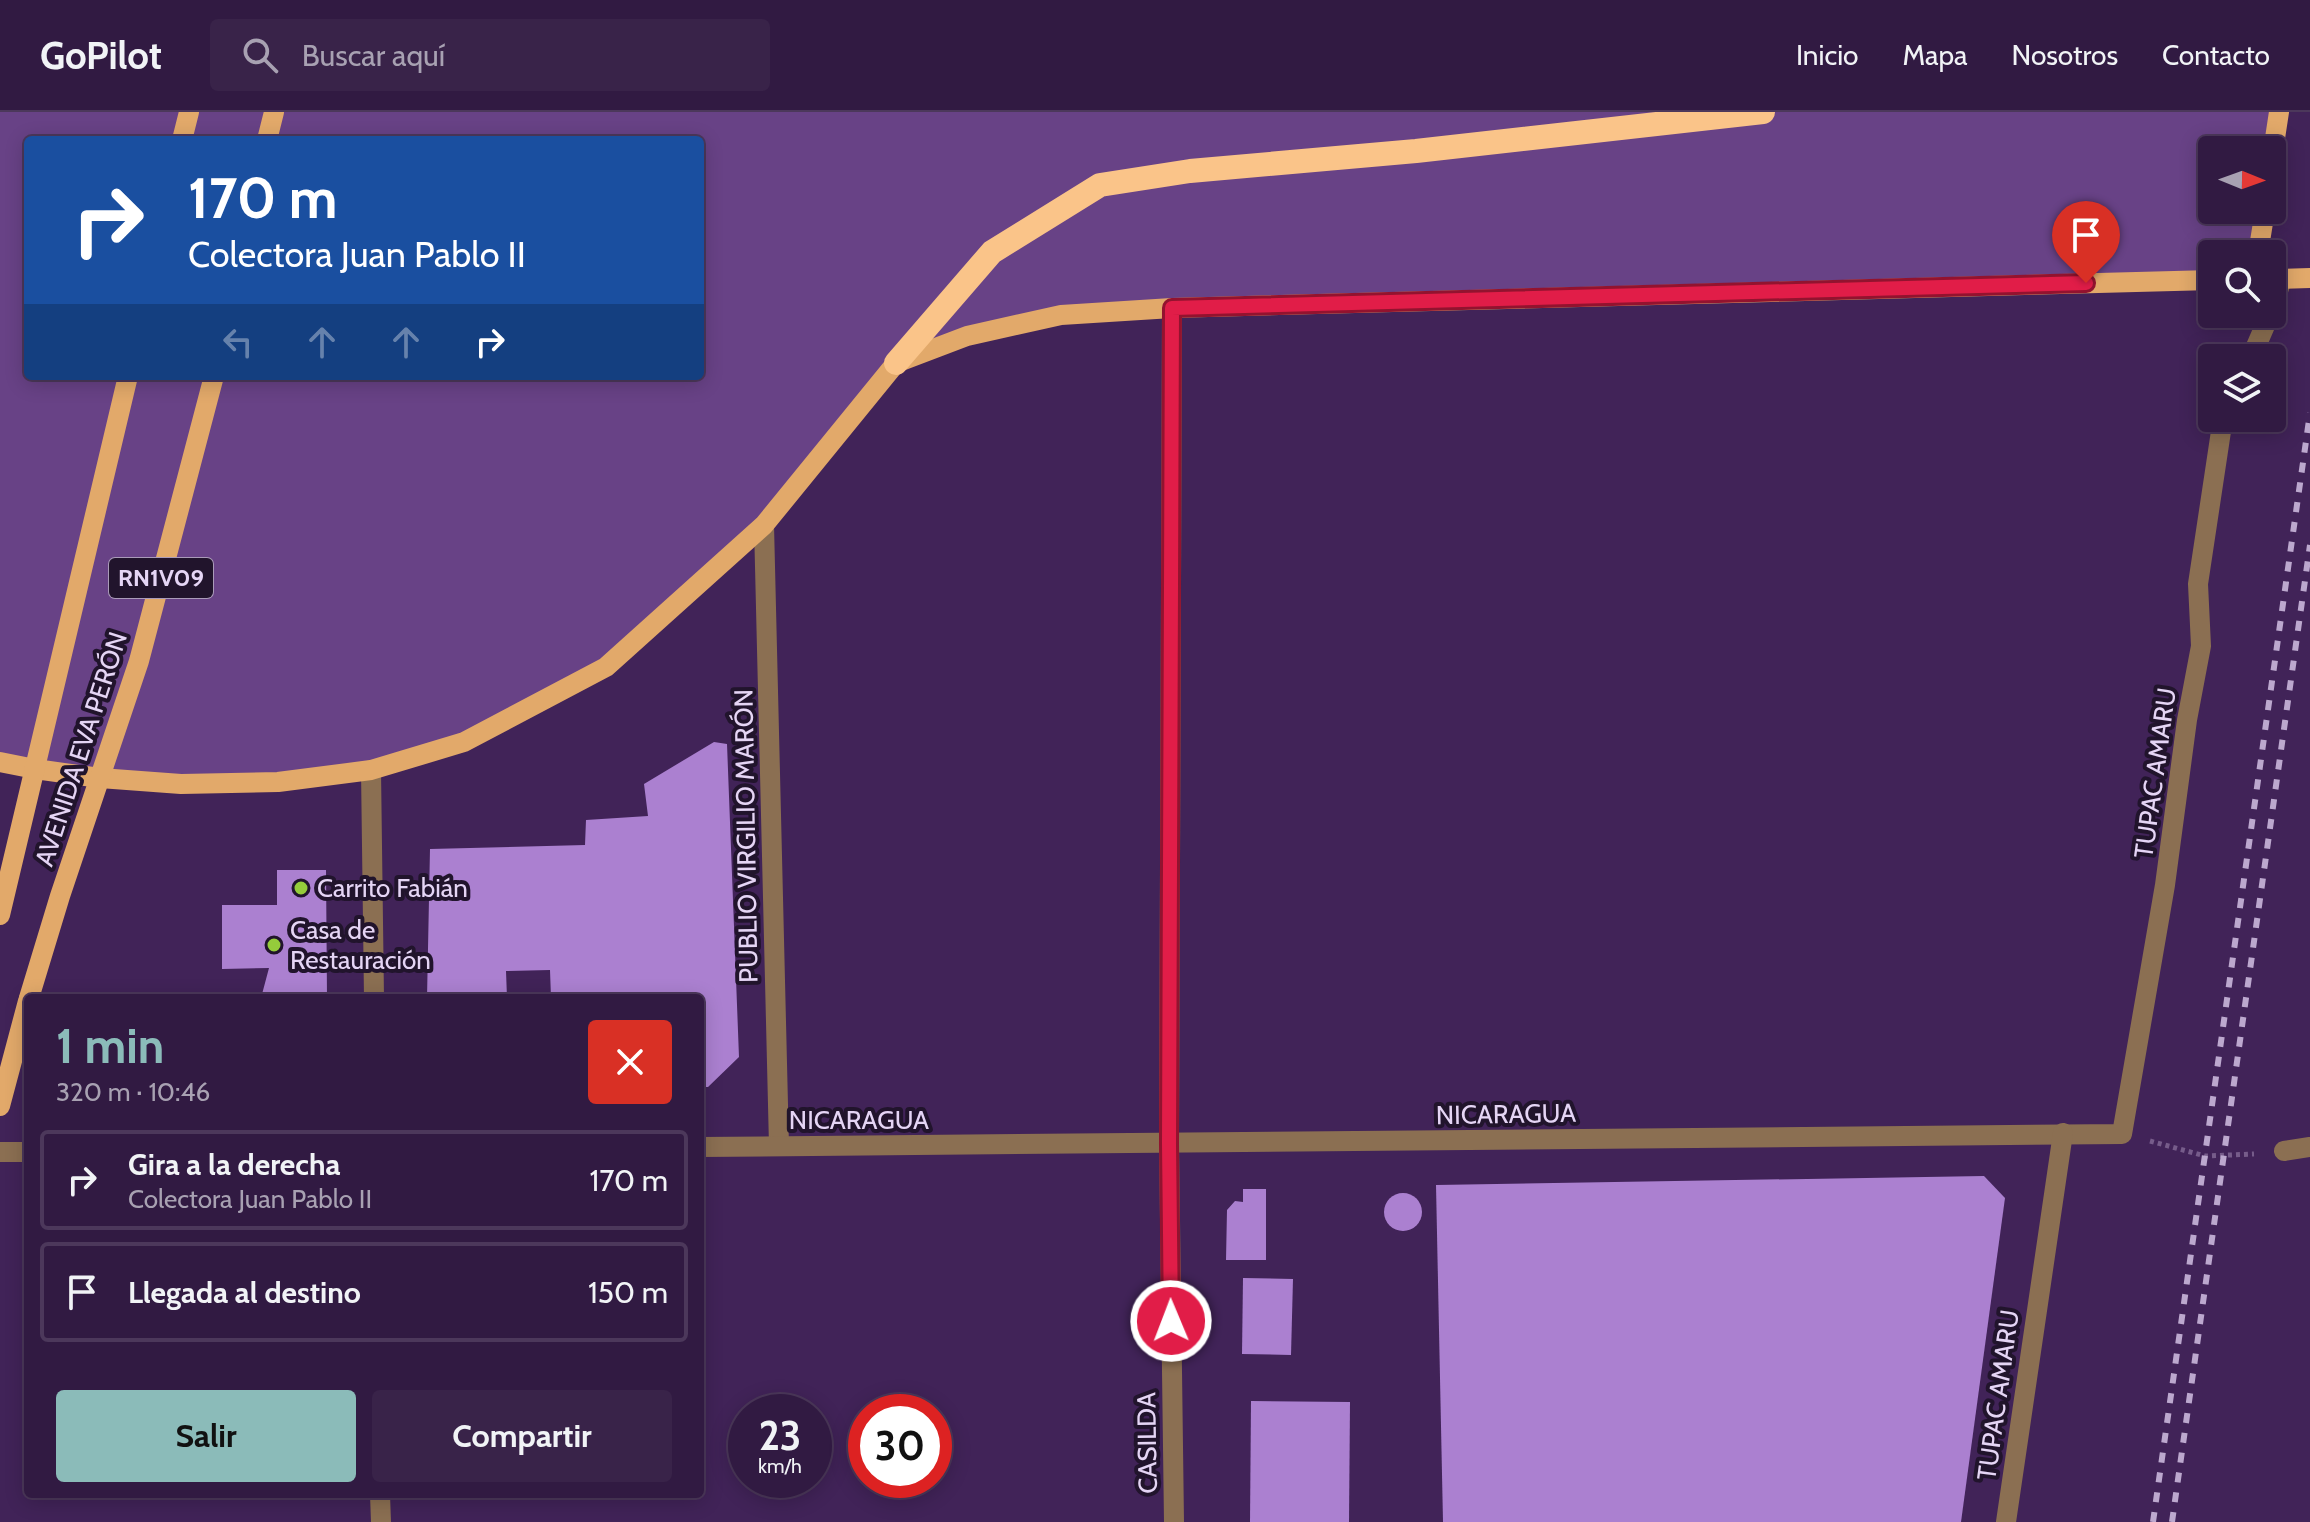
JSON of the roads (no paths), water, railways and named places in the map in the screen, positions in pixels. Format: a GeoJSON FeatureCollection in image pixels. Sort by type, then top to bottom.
{"type":"FeatureCollection","features":[{"type":"Feature","properties":{"kind":"highway"},"geometry":{"type":"LineString","coordinates":[[896,363],[992,252],[1100,185],[1190,171],[1432,150],[1763,112]]}},
{"type":"Feature","properties":{"kind":"main road"},"geometry":{"type":"LineString","coordinates":[[183,136],[189,112]]}},
{"type":"Feature","properties":{"kind":"main road"},"geometry":{"type":"LineString","coordinates":[[268,136],[274,112]]}},
{"type":"Feature","properties":{"kind":"main road"},"geometry":{"type":"LineString","coordinates":[[2275,136],[2279,112]]}},
{"type":"Feature","properties":{"kind":"main road"},"geometry":{"type":"LineString","coordinates":[[2286,279],[2310,278]]}},
{"type":"Feature","properties":{"kind":"main road"},"geometry":{"type":"LineString","coordinates":[[0,762],[100,778],[181,784],[278,782],[371,770],[464,742],[606,667],[764,525],[896,363],[967,336],[1061,315],[1172,308],[2198,280]]}},
{"type":"Feature","properties":{"kind":"main road","name":"AVENIDA EVA PERÓN"},"geometry":{"type":"LineString","coordinates":[[0,915],[127,380]]}},
{"type":"Feature","properties":{"kind":"main road","name":"AVENIDA EVA PERÓN"},"geometry":{"type":"LineString","coordinates":[[30,994],[139,661],[213,380]]}},
{"type":"Feature","properties":{"kind":"main road","name":"AVENIDA EVA PERÓN"},"geometry":{"type":"LineString","coordinates":[[0,1106],[24,1015]]}},
{"type":"Feature","properties":{"kind":"street","name":"CASILDA"},"geometry":{"type":"LineString","coordinates":[[1172,308],[1169,1144],[1174,1522]]}},
{"type":"Feature","properties":{"kind":"street","name":"TUPAC AMARU"},"geometry":{"type":"LineString","coordinates":[[2122,1134],[2165,885],[2187,720],[2201,646],[2198,584],[2221,432]]}},
{"type":"Feature","properties":{"kind":"street","name":"PUBLIO VIRGILIO MARÓN"},"geometry":{"type":"LineString","coordinates":[[764,525],[779,1146]]}},
{"type":"Feature","properties":{"kind":"street"},"geometry":{"type":"LineString","coordinates":[[371,770],[374,994]]}},
{"type":"Feature","properties":{"kind":"street","name":"TUPAC AMARU"},"geometry":{"type":"LineString","coordinates":[[2006,1522],[2063,1133]]}},
{"type":"Feature","properties":{"kind":"street","name":"NICARAGUA"},"geometry":{"type":"LineString","coordinates":[[704,1147],[2122,1134]]}},
{"type":"Feature","properties":{"kind":"street"},"geometry":{"type":"LineString","coordinates":[[2284,1151],[2310,1147]]}},
{"type":"Feature","properties":{"kind":"street"},"geometry":{"type":"LineString","coordinates":[[0,1152],[24,1152]]}},
{"type":"Feature","properties":{"kind":"street"},"geometry":{"type":"LineString","coordinates":[[380,1498],[381,1522]]}},
{"type":"Feature","properties":{"kind":"railway"},"geometry":{"type":"LineString","coordinates":[[2153,1522],[2310,413]]}},
{"type":"Feature","properties":{"kind":"railway"},"geometry":{"type":"LineString","coordinates":[[2172,1522],[2310,545]]}},
{"type":"Feature","properties":{"kind":"place","name":"Carrito Fabián"},"geometry":{"type":"Point","coordinates":[301,888]}},
{"type":"Feature","properties":{"kind":"place","name":"Casa de Restauración"},"geometry":{"type":"Point","coordinates":[274,945]}}]}
